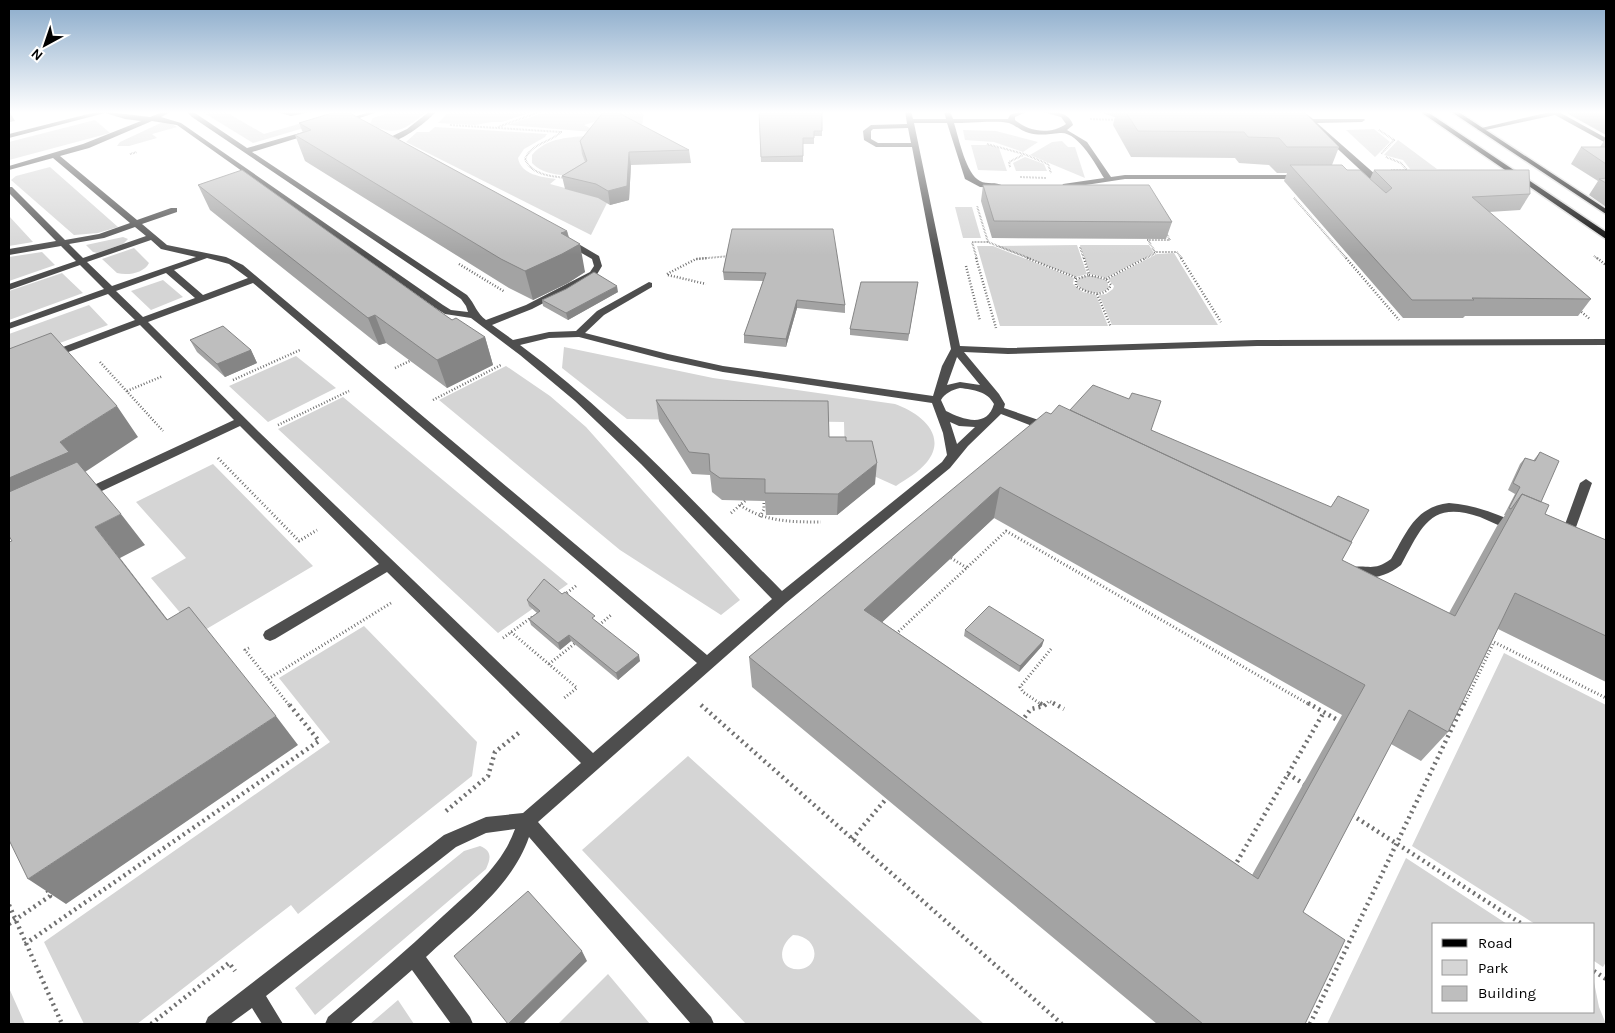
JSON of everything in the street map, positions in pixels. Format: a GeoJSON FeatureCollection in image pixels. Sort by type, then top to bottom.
{"type":"FeatureCollection","features":[{"type":"Feature","properties":{"kind":"main road"},"geometry":{"type":"LineString","coordinates":[[1496,159],[1606,236]]}},
{"type":"Feature","properties":{"kind":"main road"},"geometry":{"type":"LineString","coordinates":[[1526,159],[1606,212]]}},
{"type":"Feature","properties":{"kind":"street"},"geometry":{"type":"LineString","coordinates":[[9,168],[43,159]]}},
{"type":"Feature","properties":{"kind":"street"},"geometry":{"type":"LineString","coordinates":[[60,159],[164,247],[235,263],[707,663]]}},
{"type":"Feature","properties":{"kind":"street"},"geometry":{"type":"LineString","coordinates":[[235,159],[232,161],[440,307],[448,312],[474,316],[524,353],[634,450],[781,599]]}},
{"type":"Feature","properties":{"kind":"street"},"geometry":{"type":"LineString","coordinates":[[259,159],[464,297],[471,305],[474,316]]}},
{"type":"Feature","properties":{"kind":"street"},"geometry":{"type":"LineString","coordinates":[[918,159],[956,349],[999,400],[1000,410]]}},
{"type":"Feature","properties":{"kind":"street"},"geometry":{"type":"LineString","coordinates":[[962,159],[970,180],[986,186],[1018,186]]}},
{"type":"Feature","properties":{"kind":"street"},"geometry":{"type":"LineString","coordinates":[[1096,159],[1109,179]]}},
{"type":"Feature","properties":{"kind":"street"},"geometry":{"type":"LineString","coordinates":[[1354,159],[1373,177]]}},
{"type":"Feature","properties":{"kind":"street"},"geometry":{"type":"LineString","coordinates":[[1133,177],[1138,186]]}},
{"type":"Feature","properties":{"kind":"street"},"geometry":{"type":"LineString","coordinates":[[1056,186],[1080,186],[1109,179],[1133,177],[1316,177]]}},
{"type":"Feature","properties":{"kind":"street"},"geometry":{"type":"LineString","coordinates":[[1358,177],[1382,177]]}},
{"type":"Feature","properties":{"kind":"street"},"geometry":{"type":"LineString","coordinates":[[9,189],[255,436],[592,764]]}},
{"type":"Feature","properties":{"kind":"street"},"geometry":{"type":"LineString","coordinates":[[9,252],[101,236],[174,210]]}},
{"type":"Feature","properties":{"kind":"street"},"geometry":{"type":"LineString","coordinates":[[486,324],[537,303],[587,278],[597,270],[598,262],[596,258],[557,236]]}},
{"type":"Feature","properties":{"kind":"street"},"geometry":{"type":"LineString","coordinates":[[9,287],[151,237]]}},
{"type":"Feature","properties":{"kind":"street"},"geometry":{"type":"LineString","coordinates":[[9,326],[205,256]]}},
{"type":"Feature","properties":{"kind":"street"},"geometry":{"type":"LineString","coordinates":[[167,269],[202,299]]}},
{"type":"Feature","properties":{"kind":"street"},"geometry":{"type":"LineString","coordinates":[[37,361],[255,279]]}},
{"type":"Feature","properties":{"kind":"street"},"geometry":{"type":"LineString","coordinates":[[579,334],[595,317],[650,285]]}},
{"type":"Feature","properties":{"kind":"street"},"geometry":{"type":"LineString","coordinates":[[511,344],[549,335],[579,334],[667,357],[724,369],[937,397],[951,386],[960,384],[980,387],[995,396]]}},
{"type":"Feature","properties":{"kind":"street"},"geometry":{"type":"LineString","coordinates":[[956,349],[1008,351],[1256,343],[1606,342]]}},
{"type":"Feature","properties":{"kind":"street"},"geometry":{"type":"LineString","coordinates":[[953,455],[949,433],[937,397],[956,349]]}},
{"type":"Feature","properties":{"kind":"street"},"geometry":{"type":"LineString","coordinates":[[335,1024],[414,956],[487,887],[505,866],[518,844],[526,821],[781,599],[936,473],[1000,410]]}},
{"type":"Feature","properties":{"kind":"street"},"geometry":{"type":"LineString","coordinates":[[1000,410],[1064,435]]}},
{"type":"Feature","properties":{"kind":"street"},"geometry":{"type":"LineString","coordinates":[[941,413],[964,423],[989,421]]}},
{"type":"Feature","properties":{"kind":"street"},"geometry":{"type":"LineString","coordinates":[[72,500],[241,421]]}},
{"type":"Feature","properties":{"kind":"street"},"geometry":{"type":"LineString","coordinates":[[1563,548],[1586,483]]}},
{"type":"Feature","properties":{"kind":"street"},"geometry":{"type":"LineString","coordinates":[[1340,569],[1371,573],[1390,567],[1396,562],[1429,513],[1438,509],[1465,509],[1481,513],[1530,533]]}},
{"type":"Feature","properties":{"kind":"street"},"geometry":{"type":"LineString","coordinates":[[270,635],[388,565]]}},
{"type":"Feature","properties":{"kind":"street"},"geometry":{"type":"LineString","coordinates":[[215,1024],[450,841],[474,828],[500,821],[526,821],[704,1024]]}},
{"type":"Feature","properties":{"kind":"street"},"geometry":{"type":"LineString","coordinates":[[414,956],[463,1024]]}},
{"type":"Feature","properties":{"kind":"street"},"geometry":{"type":"LineString","coordinates":[[254,994],[273,1024]]}},
{"type":"Feature","properties":{"kind":"path"},"geometry":{"type":"LineString","coordinates":[[525,159],[528,166],[537,172],[571,179]]}},
{"type":"Feature","properties":{"kind":"path"},"geometry":{"type":"LineString","coordinates":[[1014,159],[1008,162],[1018,186]]}},
{"type":"Feature","properties":{"kind":"path"},"geometry":{"type":"LineString","coordinates":[[1014,177],[1053,178],[1048,164],[1036,159]]}},
{"type":"Feature","properties":{"kind":"path"},"geometry":{"type":"LineString","coordinates":[[1360,165],[1388,165],[1379,159]]}},
{"type":"Feature","properties":{"kind":"path"},"geometry":{"type":"LineString","coordinates":[[1276,177],[1404,326]]}},
{"type":"Feature","properties":{"kind":"path"},"geometry":{"type":"LineString","coordinates":[[976,204],[988,242]]}},
{"type":"Feature","properties":{"kind":"path"},"geometry":{"type":"LineString","coordinates":[[1166,233],[1170,240],[1148,240],[1155,252],[1177,252],[1223,326]]}},
{"type":"Feature","properties":{"kind":"path"},"geometry":{"type":"LineString","coordinates":[[997,330],[972,242],[988,242],[1078,278],[1089,275],[1106,279],[1159,252]]}},
{"type":"Feature","properties":{"kind":"path"},"geometry":{"type":"LineString","coordinates":[[1080,247],[1089,275]]}},
{"type":"Feature","properties":{"kind":"path"},"geometry":{"type":"LineString","coordinates":[[650,285],[696,259],[738,256]]}},
{"type":"Feature","properties":{"kind":"path"},"geometry":{"type":"LineString","coordinates":[[667,275],[706,284]]}},
{"type":"Feature","properties":{"kind":"path"},"geometry":{"type":"LineString","coordinates":[[1078,278],[1075,282],[1080,289],[1097,294],[1111,289],[1106,279]]}},
{"type":"Feature","properties":{"kind":"path"},"geometry":{"type":"LineString","coordinates":[[1097,294],[1111,327],[1104,327]]}},
{"type":"Feature","properties":{"kind":"path"},"geometry":{"type":"LineString","coordinates":[[1572,304],[1594,324]]}},
{"type":"Feature","properties":{"kind":"path"},"geometry":{"type":"LineString","coordinates":[[210,390],[325,339]]}},
{"type":"Feature","properties":{"kind":"path"},"geometry":{"type":"LineString","coordinates":[[83,343],[181,450]]}},
{"type":"Feature","properties":{"kind":"path"},"geometry":{"type":"LineString","coordinates":[[409,412],[524,353]]}},
{"type":"Feature","properties":{"kind":"path"},"geometry":{"type":"LineString","coordinates":[[340,518],[299,540],[215,455],[416,358]]}},
{"type":"Feature","properties":{"kind":"path"},"geometry":{"type":"LineString","coordinates":[[127,391],[185,366]]}},
{"type":"Feature","properties":{"kind":"path"},"geometry":{"type":"LineString","coordinates":[[760,517],[764,509],[764,491]]}},
{"type":"Feature","properties":{"kind":"path"},"geometry":{"type":"LineString","coordinates":[[740,505],[760,517],[778,521],[821,522]]}},
{"type":"Feature","properties":{"kind":"path"},"geometry":{"type":"LineString","coordinates":[[890,641],[1006,531],[1339,721]]}},
{"type":"Feature","properties":{"kind":"path"},"geometry":{"type":"LineString","coordinates":[[951,558],[967,568]]}},
{"type":"Feature","properties":{"kind":"path"},"geometry":{"type":"LineString","coordinates":[[558,599],[597,571]]}},
{"type":"Feature","properties":{"kind":"path"},"geometry":{"type":"LineString","coordinates":[[268,680],[413,590]]}},
{"type":"Feature","properties":{"kind":"path"},"geometry":{"type":"LineString","coordinates":[[594,629],[632,600]]}},
{"type":"Feature","properties":{"kind":"path"},"geometry":{"type":"LineString","coordinates":[[480,655],[534,616]]}},
{"type":"Feature","properties":{"kind":"path"},"geometry":{"type":"LineString","coordinates":[[443,814],[488,776],[495,752],[577,688],[511,632]]}},
{"type":"Feature","properties":{"kind":"path"},"geometry":{"type":"LineString","coordinates":[[25,944],[319,741],[245,650],[270,635]]}},
{"type":"Feature","properties":{"kind":"path"},"geometry":{"type":"LineString","coordinates":[[548,664],[579,640]]}},
{"type":"Feature","properties":{"kind":"path"},"geometry":{"type":"LineString","coordinates":[[1310,1024],[1494,642],[1606,698]]}},
{"type":"Feature","properties":{"kind":"path"},"geometry":{"type":"LineString","coordinates":[[1044,706],[1023,692],[1020,687],[1050,649]]}},
{"type":"Feature","properties":{"kind":"path"},"geometry":{"type":"LineString","coordinates":[[680,686],[1062,1024]]}},
{"type":"Feature","properties":{"kind":"path"},"geometry":{"type":"LineString","coordinates":[[1015,729],[1031,709],[1044,706],[1051,701],[1064,709]]}},
{"type":"Feature","properties":{"kind":"path"},"geometry":{"type":"LineString","coordinates":[[1232,870],[1324,712]]}},
{"type":"Feature","properties":{"kind":"path"},"geometry":{"type":"LineString","coordinates":[[1288,774],[1304,784]]}},
{"type":"Feature","properties":{"kind":"path"},"geometry":{"type":"LineString","coordinates":[[852,839],[886,799]]}},
{"type":"Feature","properties":{"kind":"path"},"geometry":{"type":"LineString","coordinates":[[1346,811],[1520,923]]}},
{"type":"Feature","properties":{"kind":"path"},"geometry":{"type":"LineString","coordinates":[[9,924],[50,896],[46,887]]}},
{"type":"Feature","properties":{"kind":"path"},"geometry":{"type":"LineString","coordinates":[[9,905],[62,1024]]}},
{"type":"Feature","properties":{"kind":"path"},"geometry":{"type":"LineString","coordinates":[[151,1024],[229,963],[236,971],[244,966]]}},
{"type":"Feature","properties":{"kind":"path"},"geometry":{"type":"LineString","coordinates":[[1595,972],[1606,979]]}},
{"type":"Feature","properties":{"kind":"green space"},"geometry":{"type":"Polygon","coordinates":[[[440,159],[518,159],[523,168],[528,172],[556,179],[550,184],[606,199],[607,203],[591,235],[440,159]]]}},
{"type":"Feature","properties":{"kind":"green space"},"geometry":{"type":"Polygon","coordinates":[[[532,159],[586,159],[582,178],[549,173],[532,163],[532,159]]]}},
{"type":"Feature","properties":{"kind":"green space"},"geometry":{"type":"Polygon","coordinates":[[[975,159],[1003,159],[1007,171],[978,170],[975,159]]]}},
{"type":"Feature","properties":{"kind":"green space"},"geometry":{"type":"Polygon","coordinates":[[[1021,159],[1031,159],[1044,164],[1047,171],[1016,171],[1013,163],[1021,159]]]}},
{"type":"Feature","properties":{"kind":"green space"},"geometry":{"type":"Polygon","coordinates":[[[1040,159],[1079,159],[1085,178],[1040,159]]]}},
{"type":"Feature","properties":{"kind":"green space"},"geometry":{"type":"Polygon","coordinates":[[[1400,159],[1424,159],[1437,169],[1410,169],[1403,160],[1400,159]]]}},
{"type":"Feature","properties":{"kind":"green space"},"geometry":{"type":"Polygon","coordinates":[[[50,167],[118,227],[98,233],[74,235],[11,180],[16,176],[50,167]]]}},
{"type":"Feature","properties":{"kind":"green space"},"geometry":{"type":"Polygon","coordinates":[[[955,207],[972,207],[981,238],[963,238],[955,207]]]}},
{"type":"Feature","properties":{"kind":"green space"},"geometry":{"type":"Polygon","coordinates":[[[9,216],[33,242],[9,246],[9,216]]]}},
{"type":"Feature","properties":{"kind":"green space"},"geometry":{"type":"Polygon","coordinates":[[[123,237],[128,239],[123,244],[97,253],[93,252],[86,245],[123,237]]]}},
{"type":"Feature","properties":{"kind":"green space"},"geometry":{"type":"Polygon","coordinates":[[[1077,245],[1087,274],[1076,277],[995,246],[1077,245]]]}},
{"type":"Feature","properties":{"kind":"green space"},"geometry":{"type":"Polygon","coordinates":[[[1080,245],[1149,245],[1154,253],[1106,278],[1090,274],[1080,245]]]}},
{"type":"Feature","properties":{"kind":"green space"},"geometry":{"type":"Polygon","coordinates":[[[977,246],[993,246],[1074,278],[1073,284],[1083,292],[1096,295],[1108,326],[1000,326],[977,246]]]}},
{"type":"Feature","properties":{"kind":"green space"},"geometry":{"type":"Polygon","coordinates":[[[134,248],[149,263],[135,273],[117,273],[102,259],[134,248]]]}},
{"type":"Feature","properties":{"kind":"green space"},"geometry":{"type":"Polygon","coordinates":[[[42,252],[55,265],[9,281],[9,257],[42,252]]]}},
{"type":"Feature","properties":{"kind":"green space"},"geometry":{"type":"Polygon","coordinates":[[[1174,253],[1218,325],[1112,325],[1099,295],[1106,294],[1113,289],[1114,286],[1108,279],[1157,254],[1174,253]]]}},
{"type":"Feature","properties":{"kind":"green space"},"geometry":{"type":"Polygon","coordinates":[[[62,273],[83,293],[9,320],[9,291],[62,273]]]}},
{"type":"Feature","properties":{"kind":"green space"},"geometry":{"type":"Polygon","coordinates":[[[1095,276],[1107,281],[1109,288],[1096,293],[1082,289],[1076,282],[1082,277],[1095,276]]]}},
{"type":"Feature","properties":{"kind":"green space"},"geometry":{"type":"Polygon","coordinates":[[[163,280],[183,297],[151,310],[131,291],[163,280]]]}},
{"type":"Feature","properties":{"kind":"green space"},"geometry":{"type":"Polygon","coordinates":[[[89,305],[108,325],[9,362],[9,334],[89,305]]]}},
{"type":"Feature","properties":{"kind":"green space"},"geometry":{"type":"Polygon","coordinates":[[[564,347],[713,378],[895,404],[913,412],[928,426],[933,433],[935,442],[933,452],[920,469],[896,486],[845,463],[844,422],[627,419],[562,368],[564,347]]]}},
{"type":"Feature","properties":{"kind":"green space"},"geometry":{"type":"Polygon","coordinates":[[[296,356],[336,388],[268,422],[229,386],[296,356]]]}},
{"type":"Feature","properties":{"kind":"green space"},"geometry":{"type":"Polygon","coordinates":[[[506,366],[550,396],[586,427],[740,600],[721,615],[620,550],[439,400],[506,366]]]}},
{"type":"Feature","properties":{"kind":"green space"},"geometry":{"type":"Polygon","coordinates":[[[343,397],[568,584],[498,633],[278,429],[343,397]]]}},
{"type":"Feature","properties":{"kind":"green space"},"geometry":{"type":"Polygon","coordinates":[[[213,464],[313,566],[198,634],[151,578],[186,558],[136,502],[213,464]]]}},
{"type":"Feature","properties":{"kind":"green space"},"geometry":{"type":"Polygon","coordinates":[[[364,626],[477,742],[472,776],[298,914],[291,905],[137,1024],[84,1024],[44,942],[330,742],[279,678],[364,626]]]}},
{"type":"Feature","properties":{"kind":"green space"},"geometry":{"type":"Polygon","coordinates":[[[1504,653],[1606,705],[1606,962],[1603,967],[1595,962],[1595,923],[1533,923],[1412,846],[1504,653]]]}},
{"type":"Feature","properties":{"kind":"green space"},"geometry":{"type":"Polygon","coordinates":[[[688,756],[984,1024],[746,1024],[582,850],[688,756]],[[793,935],[784,946],[782,958],[788,967],[801,969],[812,963],[814,951],[812,945],[802,937],[793,935]]]}},
{"type":"Feature","properties":{"kind":"green space"},"geometry":{"type":"Polygon","coordinates":[[[480,846],[487,850],[489,855],[486,869],[315,1015],[295,988],[464,851],[480,846]]]}},
{"type":"Feature","properties":{"kind":"green space"},"geometry":{"type":"Polygon","coordinates":[[[1406,858],[1505,923],[1432,923],[1432,1013],[1595,1013],[1595,987],[1599,1007],[1606,1024],[1327,1024],[1406,858]]]}},
{"type":"Feature","properties":{"kind":"green space"},"geometry":{"type":"Polygon","coordinates":[[[608,974],[650,1024],[558,1024],[608,974]]]}},
{"type":"Feature","properties":{"kind":"green space"},"geometry":{"type":"Polygon","coordinates":[[[9,988],[25,1024],[9,1024],[9,988]]]}},
{"type":"Feature","properties":{"kind":"green space"},"geometry":{"type":"Polygon","coordinates":[[[398,1000],[414,1024],[370,1024],[398,1000]]]}},
{"type":"Feature","properties":{"kind":"building"},"geometry":{"type":"Polygon","coordinates":[[[335,159],[435,159],[567,231],[561,233],[580,244],[525,271],[501,259],[335,159]]]}},
{"type":"Feature","properties":{"kind":"building"},"geometry":{"type":"Polygon","coordinates":[[[586,159],[629,159],[627,186],[608,191],[596,184],[562,176],[587,161],[586,159]]]}},
{"type":"Feature","properties":{"kind":"building"},"geometry":{"type":"Polygon","coordinates":[[[1599,159],[1606,159],[1606,164],[1599,159]]]}},
{"type":"Feature","properties":{"kind":"building"},"geometry":{"type":"Polygon","coordinates":[[[1290,165],[1342,165],[1347,170],[1360,170],[1386,193],[1392,188],[1374,170],[1529,170],[1530,194],[1472,197],[1591,299],[1472,298],[1474,300],[1412,300],[1290,165]]]}},
{"type":"Feature","properties":{"kind":"building"},"geometry":{"type":"Polygon","coordinates":[[[242,170],[452,320],[456,318],[485,337],[437,360],[375,315],[368,318],[198,185],[242,170]]]}},
{"type":"Feature","properties":{"kind":"building"},"geometry":{"type":"Polygon","coordinates":[[[1606,178],[1606,183],[1599,179],[1606,178]]]}},
{"type":"Feature","properties":{"kind":"building"},"geometry":{"type":"Polygon","coordinates":[[[983,185],[1149,185],[1172,222],[994,221],[983,185]]]}},
{"type":"Feature","properties":{"kind":"building"},"geometry":{"type":"Polygon","coordinates":[[[732,229],[833,229],[845,305],[797,300],[786,339],[744,335],[766,273],[723,272],[732,229]]]}},
{"type":"Feature","properties":{"kind":"building"},"geometry":{"type":"Polygon","coordinates":[[[594,272],[617,286],[566,313],[542,300],[566,289],[594,272]]]}},
{"type":"Feature","properties":{"kind":"building"},"geometry":{"type":"Polygon","coordinates":[[[861,282],[918,282],[909,334],[850,329],[861,282]]]}},
{"type":"Feature","properties":{"kind":"building"},"geometry":{"type":"Polygon","coordinates":[[[223,326],[251,350],[217,364],[190,340],[223,326]]]}},
{"type":"Feature","properties":{"kind":"building"},"geometry":{"type":"Polygon","coordinates":[[[51,333],[117,406],[60,442],[69,452],[9,478],[9,349],[51,333]]]}},
{"type":"Feature","properties":{"kind":"building"},"geometry":{"type":"Polygon","coordinates":[[[1093,385],[1129,399],[1132,393],[1161,401],[1151,430],[1331,507],[1338,496],[1369,510],[1351,542],[1070,410],[1093,385]]]}},
{"type":"Feature","properties":{"kind":"building"},"geometry":{"type":"Polygon","coordinates":[[[656,400],[828,401],[829,437],[846,437],[846,441],[872,441],[877,463],[838,494],[765,493],[765,479],[720,478],[710,471],[709,454],[689,452],[656,400]]]}},
{"type":"Feature","properties":{"kind":"building"},"geometry":{"type":"Polygon","coordinates":[[[1059,405],[1352,542],[1342,560],[1455,616],[1522,494],[1549,505],[1545,514],[1606,540],[1606,636],[1515,593],[1448,732],[1409,710],[1303,912],[1345,940],[1305,1024],[1203,1024],[749,657],[1046,412],[1051,414],[1059,405]],[[1000,487],[864,610],[1258,879],[1365,685],[1000,487]]]}},
{"type":"Feature","properties":{"kind":"building"},"geometry":{"type":"Polygon","coordinates":[[[1540,452],[1559,461],[1541,502],[1522,494],[1511,509],[1509,508],[1520,487],[1513,483],[1525,458],[1535,461],[1540,452]]]}},
{"type":"Feature","properties":{"kind":"building"},"geometry":{"type":"Polygon","coordinates":[[[77,462],[121,514],[95,527],[167,620],[189,607],[276,716],[28,879],[9,840],[9,542],[12,541],[9,536],[9,492],[77,462]]]}},
{"type":"Feature","properties":{"kind":"building"},"geometry":{"type":"Polygon","coordinates":[[[544,579],[562,594],[565,592],[595,616],[592,618],[639,655],[616,673],[569,635],[558,643],[529,619],[540,611],[527,600],[544,579]]]}},
{"type":"Feature","properties":{"kind":"building"},"geometry":{"type":"Polygon","coordinates":[[[989,606],[1044,640],[1020,666],[965,630],[989,606]]]}},
{"type":"Feature","properties":{"kind":"building"},"geometry":{"type":"Polygon","coordinates":[[[528,891],[582,951],[508,1024],[454,956],[528,891]]]}}]}
